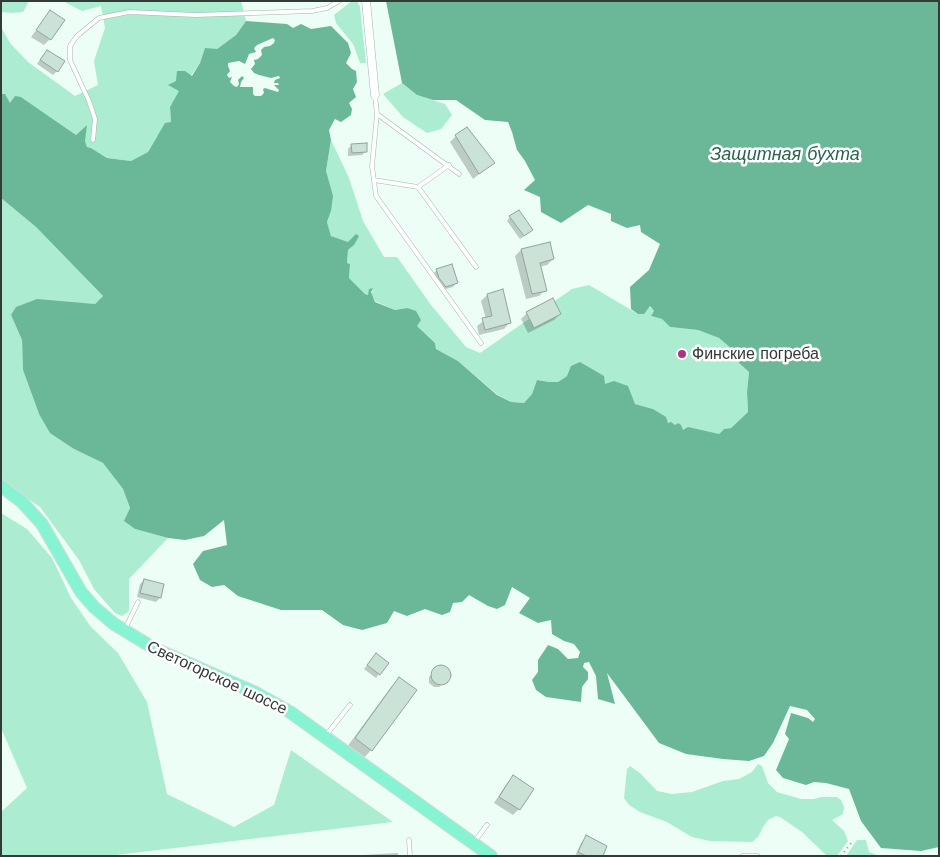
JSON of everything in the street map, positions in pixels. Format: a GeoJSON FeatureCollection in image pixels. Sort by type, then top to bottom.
{"type":"FeatureCollection","features":[{"type":"Feature","properties":{"kind":"main road","name":"Светогорское шоссе"},"geometry":{"type":"LineString","coordinates":[[1,486],[22,502],[42,524],[87,600],[102,615],[124,631],[155,648],[279,705],[491,856]]}},
{"type":"Feature","properties":{"kind":"street"},"geometry":{"type":"LineString","coordinates":[[366,1],[375,95]]}},
{"type":"Feature","properties":{"kind":"lane"},"geometry":{"type":"LineString","coordinates":[[93,140],[95,119],[90,101],[70,60],[70,46],[77,36],[99,18],[129,12],[196,16],[312,11],[327,8],[339,1]]}},
{"type":"Feature","properties":{"kind":"lane"},"geometry":{"type":"LineString","coordinates":[[375,95],[377,114],[372,166],[376,196],[481,343]]}},
{"type":"Feature","properties":{"kind":"lane"},"geometry":{"type":"LineString","coordinates":[[377,114],[459,174]]}},
{"type":"Feature","properties":{"kind":"lane"},"geometry":{"type":"LineString","coordinates":[[374,180],[418,187],[449,165]]}},
{"type":"Feature","properties":{"kind":"lane"},"geometry":{"type":"LineString","coordinates":[[418,187],[476,267]]}},
{"type":"Feature","properties":{"kind":"lane"},"geometry":{"type":"LineString","coordinates":[[124,631],[138,602]]}},
{"type":"Feature","properties":{"kind":"lane"},"geometry":{"type":"LineString","coordinates":[[325,736],[350,705]]}},
{"type":"Feature","properties":{"kind":"lane"},"geometry":{"type":"LineString","coordinates":[[473,843],[487,825]]}},
{"type":"Feature","properties":{"kind":"lane"},"geometry":{"type":"LineString","coordinates":[[409,840],[410,856]]}},
{"type":"Feature","properties":{"kind":"lane"},"geometry":{"type":"LineString","coordinates":[[742,856],[758,856]]}},
{"type":"Feature","properties":{"kind":"path"},"geometry":{"type":"LineString","coordinates":[[842,856],[852,842]]}},
{"type":"Feature","properties":{"kind":"shaded area"},"geometry":{"type":"Polygon","coordinates":[[[1,1],[29,1],[23,12],[11,13],[1,12],[1,1]]]}},
{"type":"Feature","properties":{"kind":"shaded area"},"geometry":{"type":"Polygon","coordinates":[[[63,1],[241,1],[246,21],[236,35],[217,49],[205,49],[200,63],[170,107],[171,122],[156,138],[148,152],[131,161],[107,158],[87,147],[85,141],[86,126],[76,135],[21,97],[10,103],[5,95],[1,94],[1,27],[10,43],[28,62],[75,96],[98,85],[94,61],[105,28],[101,6],[82,11],[63,1]]]}},
{"type":"Feature","properties":{"kind":"shaded area"},"geometry":{"type":"Polygon","coordinates":[[[352,1],[357,1],[360,7],[366,63],[360,63],[353,44],[336,23],[334,15],[352,1]]]}},
{"type":"Feature","properties":{"kind":"shaded area"},"geometry":{"type":"Polygon","coordinates":[[[402,83],[417,95],[445,104],[452,115],[441,129],[427,133],[403,117],[383,94],[402,83]]]}},
{"type":"Feature","properties":{"kind":"shaded area"},"geometry":{"type":"Polygon","coordinates":[[[331,140],[349,178],[363,221],[384,257],[397,257],[431,305],[466,347],[480,353],[572,289],[589,285],[638,314],[649,306],[654,311],[651,316],[662,319],[670,327],[698,330],[719,338],[734,351],[739,363],[749,372],[748,412],[731,428],[724,429],[719,434],[683,431],[675,425],[668,423],[653,409],[635,404],[605,384],[567,376],[558,382],[537,380],[532,394],[524,403],[511,402],[498,395],[458,361],[436,349],[435,343],[417,326],[407,308],[395,310],[375,301],[371,294],[373,290],[368,295],[365,294],[349,278],[348,250],[354,245],[331,236],[327,222],[331,211],[326,171],[331,140]]]}},
{"type":"Feature","properties":{"kind":"shaded area"},"geometry":{"type":"Polygon","coordinates":[[[1,198],[36,227],[103,296],[95,304],[72,303],[11,315],[22,340],[23,370],[39,414],[74,449],[103,463],[123,489],[130,508],[125,521],[135,529],[168,538],[129,579],[129,611],[122,616],[115,613],[94,589],[79,560],[40,507],[1,481],[1,198]]]}},
{"type":"Feature","properties":{"kind":"shaded area"},"geometry":{"type":"Polygon","coordinates":[[[1,513],[27,529],[52,558],[71,598],[91,627],[118,653],[147,702],[167,794],[234,827],[274,805],[291,750],[393,822],[108,856],[1,856],[1,812],[27,788],[1,728],[1,513]]]}},
{"type":"Feature","properties":{"kind":"shaded area"},"geometry":{"type":"Polygon","coordinates":[[[758,764],[762,766],[768,783],[777,792],[801,799],[837,797],[841,800],[844,807],[843,814],[832,820],[844,831],[848,841],[837,856],[827,856],[802,832],[780,817],[776,816],[768,820],[758,837],[752,842],[710,841],[692,837],[667,822],[640,812],[629,805],[624,798],[627,769],[630,766],[641,774],[657,791],[672,794],[692,792],[723,781],[739,779],[752,772],[758,764]]]}},
{"type":"Feature","properties":{"kind":"shaded area"},"geometry":{"type":"Polygon","coordinates":[[[857,840],[866,840],[869,852],[879,856],[846,856],[857,840]]]}},
{"type":"Feature","properties":{"kind":"water","name":"Защитная бухта"},"geometry":{"type":"Polygon","coordinates":[[[386,1],[939,1],[939,847],[921,851],[881,848],[861,821],[849,789],[826,783],[814,782],[806,785],[783,778],[776,770],[789,739],[785,734],[791,713],[808,718],[813,722],[815,719],[807,710],[790,706],[773,743],[764,756],[749,761],[686,754],[659,743],[607,673],[615,704],[598,699],[596,676],[589,662],[584,663],[583,667],[588,672],[588,679],[582,687],[581,702],[546,697],[536,690],[532,680],[538,672],[538,660],[548,645],[558,649],[568,659],[578,658],[580,652],[574,644],[552,634],[551,620],[538,623],[519,613],[530,598],[512,587],[505,605],[497,609],[469,595],[462,602],[453,603],[450,612],[442,615],[425,609],[407,616],[394,611],[387,623],[362,630],[343,625],[322,610],[281,610],[238,596],[224,585],[212,587],[200,580],[193,564],[203,551],[227,545],[224,520],[204,536],[185,540],[168,538],[135,529],[124,521],[130,508],[123,489],[103,463],[74,449],[50,433],[39,414],[23,370],[22,340],[11,315],[16,307],[37,299],[95,304],[103,296],[36,227],[1,198],[1,94],[5,94],[10,103],[15,96],[21,97],[76,135],[87,125],[85,141],[87,147],[107,158],[131,161],[148,152],[165,123],[171,122],[170,107],[179,91],[168,85],[176,81],[177,71],[185,71],[192,76],[200,63],[205,48],[217,49],[236,35],[246,21],[287,24],[293,28],[301,24],[311,29],[331,26],[348,43],[351,53],[346,63],[356,71],[357,82],[353,89],[356,97],[349,103],[352,109],[351,115],[341,122],[335,119],[329,130],[331,140],[326,171],[333,196],[327,222],[331,236],[348,242],[356,234],[359,236],[354,245],[348,250],[349,278],[365,294],[368,295],[369,289],[373,288],[371,292],[375,302],[395,310],[407,308],[416,311],[421,320],[417,326],[435,343],[436,349],[458,361],[497,395],[511,402],[524,403],[532,394],[537,380],[558,382],[567,376],[571,366],[580,362],[604,376],[605,384],[614,381],[628,386],[635,404],[653,409],[666,417],[668,423],[671,422],[675,425],[678,423],[681,425],[683,430],[688,427],[719,434],[724,429],[731,428],[748,412],[749,372],[739,363],[733,350],[719,338],[698,330],[670,327],[662,319],[651,316],[654,311],[650,306],[644,314],[638,314],[631,309],[630,287],[649,270],[660,244],[641,232],[640,225],[627,228],[611,221],[611,214],[588,205],[561,223],[541,212],[540,197],[524,190],[535,180],[517,150],[508,122],[485,120],[456,100],[433,100],[417,95],[402,83],[386,1]],[[273,38],[257,45],[254,48],[256,52],[249,54],[245,64],[239,61],[228,63],[230,71],[227,75],[229,78],[232,77],[230,82],[234,86],[237,87],[239,84],[238,80],[242,76],[244,78],[240,87],[253,87],[253,94],[255,96],[261,96],[265,88],[278,92],[279,90],[274,85],[279,85],[274,83],[275,80],[280,78],[279,76],[271,78],[259,75],[251,69],[255,64],[254,60],[262,55],[261,50],[264,47],[270,46],[275,40],[273,38]]]}},
{"type":"Feature","properties":{"kind":"building"},"geometry":{"type":"Polygon","coordinates":[[[50,10],[65,20],[51,40],[36,30],[50,10]]]}},
{"type":"Feature","properties":{"kind":"building"},"geometry":{"type":"Polygon","coordinates":[[[47,50],[65,61],[58,72],[40,60],[47,50]]]}},
{"type":"Feature","properties":{"kind":"building"},"geometry":{"type":"Polygon","coordinates":[[[467,127],[495,163],[479,174],[455,135],[467,127]]]}},
{"type":"Feature","properties":{"kind":"building"},"geometry":{"type":"Polygon","coordinates":[[[367,143],[367,152],[352,153],[351,144],[367,143]]]}},
{"type":"Feature","properties":{"kind":"building"},"geometry":{"type":"Polygon","coordinates":[[[519,210],[533,230],[524,236],[509,216],[519,210]]]}},
{"type":"Feature","properties":{"kind":"building"},"geometry":{"type":"Polygon","coordinates":[[[550,242],[554,259],[540,263],[547,291],[532,294],[521,249],[550,242]]]}},
{"type":"Feature","properties":{"kind":"building"},"geometry":{"type":"Polygon","coordinates":[[[452,264],[458,283],[446,287],[439,278],[436,269],[452,264]]]}},
{"type":"Feature","properties":{"kind":"building"},"geometry":{"type":"Polygon","coordinates":[[[503,289],[511,323],[485,330],[482,318],[492,316],[487,294],[503,289]]]}},
{"type":"Feature","properties":{"kind":"building"},"geometry":{"type":"Polygon","coordinates":[[[553,298],[561,314],[534,328],[526,312],[553,298]]]}},
{"type":"Feature","properties":{"kind":"building"},"geometry":{"type":"Polygon","coordinates":[[[144,579],[164,584],[161,598],[140,593],[144,579]]]}},
{"type":"Feature","properties":{"kind":"building"},"geometry":{"type":"Polygon","coordinates":[[[376,653],[389,663],[380,675],[367,665],[376,653]]]}},
{"type":"Feature","properties":{"kind":"building"},"geometry":{"type":"Polygon","coordinates":[[[441,665],[448,668],[451,675],[448,682],[441,685],[434,682],[431,675],[434,668],[441,665]]]}},
{"type":"Feature","properties":{"kind":"building"},"geometry":{"type":"Polygon","coordinates":[[[399,677],[417,690],[372,751],[355,738],[399,677]]]}},
{"type":"Feature","properties":{"kind":"building"},"geometry":{"type":"Polygon","coordinates":[[[513,775],[534,789],[520,810],[499,797],[513,775]]]}},
{"type":"Feature","properties":{"kind":"building"},"geometry":{"type":"Polygon","coordinates":[[[586,835],[607,846],[603,856],[586,856],[578,852],[586,835]]]}},
{"type":"Feature","properties":{"kind":"place","name":"Финские погреба"},"geometry":{"type":"Point","coordinates":[682,354]}}]}
